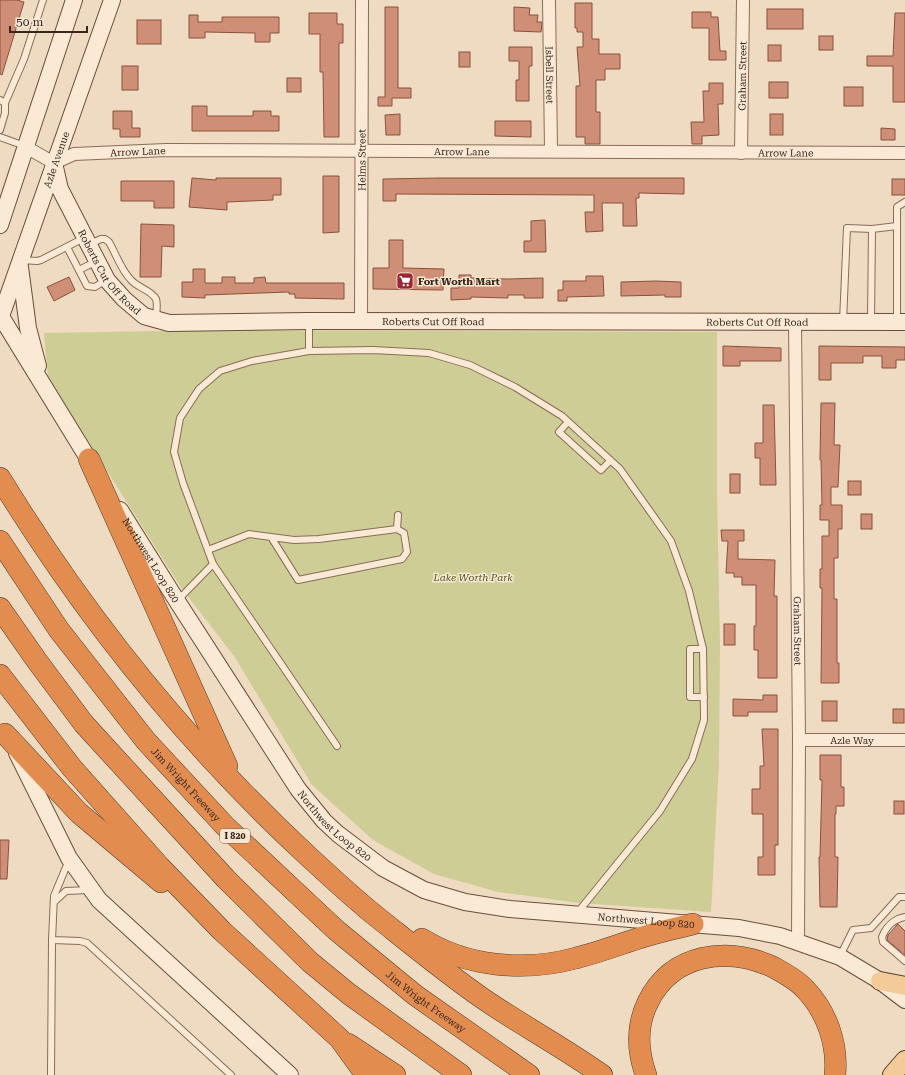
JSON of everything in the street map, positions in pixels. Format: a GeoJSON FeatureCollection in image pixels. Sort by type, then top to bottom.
{"type":"FeatureCollection","features":[{"type":"Feature","properties":{"kind":"highway"},"geometry":{"type":"LineString","coordinates":[[89,459],[186,680],[234,783]]}},
{"type":"Feature","properties":{"kind":"highway"},"geometry":{"type":"LineString","coordinates":[[0,478],[21,512],[87,608],[166,707],[234,783],[287,836],[375,916],[482,998],[581,1060],[602,1075]]}},
{"type":"Feature","properties":{"kind":"highway","name":"Jim Wright Freeway"},"geometry":{"type":"LineString","coordinates":[[0,541],[59,630],[146,741],[224,826],[336,930],[409,990],[529,1075]]}},
{"type":"Feature","properties":{"kind":"highway"},"geometry":{"type":"LineString","coordinates":[[0,608],[36,661],[84,724],[226,879],[316,967],[349,994],[461,1075]]}},
{"type":"Feature","properties":{"kind":"highway"},"geometry":{"type":"LineString","coordinates":[[0,675],[77,774],[160,867],[222,931],[340,1039],[395,1075]]}},
{"type":"Feature","properties":{"kind":"highway"},"geometry":{"type":"LineString","coordinates":[[3,731],[61,796],[97,830],[206,920],[222,931]]}},
{"type":"Feature","properties":{"kind":"highway"},"geometry":{"type":"LineString","coordinates":[[375,916],[400,926],[444,952],[477,961],[522,966],[576,959],[647,936],[693,924]]}},
{"type":"Feature","properties":{"kind":"highway"},"geometry":{"type":"LineString","coordinates":[[646,1075],[640,1059],[638,1039],[642,1014],[653,992],[667,976],[684,964],[706,957],[732,955],[759,961],[784,973],[805,988],[820,1008],[832,1033],[836,1061],[835,1075]]}},
{"type":"Feature","properties":{"kind":"highway"},"geometry":{"type":"LineString","coordinates":[[340,1039],[366,1075]]}},
{"type":"Feature","properties":{"kind":"main road","name":"Azle Avenue"},"geometry":{"type":"LineString","coordinates":[[0,316],[112,0]]}},
{"type":"Feature","properties":{"kind":"main road"},"geometry":{"type":"LineString","coordinates":[[0,225],[5,198],[26,146],[71,2]]}},
{"type":"Feature","properties":{"kind":"main road","name":"Roberts Cut Off Road"},"geometry":{"type":"LineString","coordinates":[[54,163],[60,189],[86,242],[107,280],[124,299],[144,316],[169,323],[309,321],[901,322]]}},
{"type":"Feature","properties":{"kind":"main road"},"geometry":{"type":"LineString","coordinates":[[20,259],[28,328],[43,383]]}},
{"type":"Feature","properties":{"kind":"main road","name":"Northwest Loop 820"},"geometry":{"type":"LineString","coordinates":[[0,316],[177,601],[298,789],[324,821],[353,847],[402,879],[442,896],[486,906],[758,931],[798,941],[840,957],[880,981],[905,1000]]}},
{"type":"Feature","properties":{"kind":"main road"},"geometry":{"type":"LineString","coordinates":[[3,731],[17,752],[69,858],[91,890],[118,918],[290,1075]]}},
{"type":"Feature","properties":{"kind":"main road"},"geometry":{"type":"LineString","coordinates":[[880,981],[905,986]]}},
{"type":"Feature","properties":{"kind":"main road"},"geometry":{"type":"LineString","coordinates":[[892,1075],[905,1060]]}},
{"type":"Feature","properties":{"kind":"street","name":"Helms Street"},"geometry":{"type":"LineString","coordinates":[[361,321],[362,0]]}},
{"type":"Feature","properties":{"kind":"street","name":"Isbell Street"},"geometry":{"type":"LineString","coordinates":[[550,0],[551,151]]}},
{"type":"Feature","properties":{"kind":"street","name":"Graham Street"},"geometry":{"type":"LineString","coordinates":[[741,153],[743,0]]}},
{"type":"Feature","properties":{"kind":"street"},"geometry":{"type":"LineString","coordinates":[[26,146],[54,163]]}},
{"type":"Feature","properties":{"kind":"street","name":"Arrow Lane"},"geometry":{"type":"LineString","coordinates":[[54,163],[74,154],[166,150],[905,153]]}},
{"type":"Feature","properties":{"kind":"street","name":"Graham Street"},"geometry":{"type":"LineString","coordinates":[[795,322],[799,740],[798,941]]}},
{"type":"Feature","properties":{"kind":"street","name":"Azle Way"},"geometry":{"type":"LineString","coordinates":[[799,740],[905,740]]}},
{"type":"Feature","properties":{"kind":"lane"},"geometry":{"type":"LineString","coordinates":[[0,130],[5,113],[3,102],[24,59],[42,0]]}},
{"type":"Feature","properties":{"kind":"lane"},"geometry":{"type":"LineString","coordinates":[[0,137],[26,146]]}},
{"type":"Feature","properties":{"kind":"lane"},"geometry":{"type":"LineString","coordinates":[[901,322],[898,289],[896,207],[905,202]]}},
{"type":"Feature","properties":{"kind":"lane"},"geometry":{"type":"LineString","coordinates":[[843,322],[847,228],[872,229],[897,226]]}},
{"type":"Feature","properties":{"kind":"lane"},"geometry":{"type":"LineString","coordinates":[[871,322],[872,229]]}},
{"type":"Feature","properties":{"kind":"lane"},"geometry":{"type":"LineString","coordinates":[[20,259],[37,262],[68,247],[105,238],[109,242],[130,279],[137,286],[150,293],[156,299],[156,319]]}},
{"type":"Feature","properties":{"kind":"lane"},"geometry":{"type":"LineString","coordinates":[[68,247],[87,286],[95,287],[107,280]]}},
{"type":"Feature","properties":{"kind":"lane"},"geometry":{"type":"LineString","coordinates":[[79,270],[97,261]]}},
{"type":"Feature","properties":{"kind":"lane"},"geometry":{"type":"LineString","coordinates":[[898,270],[905,270]]}},
{"type":"Feature","properties":{"kind":"lane"},"geometry":{"type":"LineString","coordinates":[[898,289],[905,289]]}},
{"type":"Feature","properties":{"kind":"lane"},"geometry":{"type":"LineString","coordinates":[[309,321],[310,351]]}},
{"type":"Feature","properties":{"kind":"lane"},"geometry":{"type":"LineString","coordinates":[[336,746],[213,564],[183,483],[174,452],[180,418],[199,389],[220,371],[252,361],[310,351],[373,350],[430,353],[470,365],[515,387],[568,422],[620,470],[671,541],[689,592],[703,650],[704,696],[704,720],[692,759],[660,811],[577,914]]}},
{"type":"Feature","properties":{"kind":"lane"},"geometry":{"type":"LineString","coordinates":[[568,422],[559,432],[602,470],[610,461]]}},
{"type":"Feature","properties":{"kind":"lane"},"geometry":{"type":"LineString","coordinates":[[396,529],[398,515]]}},
{"type":"Feature","properties":{"kind":"lane"},"geometry":{"type":"LineString","coordinates":[[208,550],[249,534],[294,540],[318,539],[396,529],[404,533],[407,552],[402,559],[298,580],[271,537]]}},
{"type":"Feature","properties":{"kind":"lane"},"geometry":{"type":"LineString","coordinates":[[177,601],[213,564]]}},
{"type":"Feature","properties":{"kind":"lane"},"geometry":{"type":"LineString","coordinates":[[703,650],[690,650],[690,697],[704,696]]}},
{"type":"Feature","properties":{"kind":"lane"},"geometry":{"type":"LineString","coordinates":[[51,1075],[53,903],[56,889],[69,858]]}},
{"type":"Feature","properties":{"kind":"lane"},"geometry":{"type":"LineString","coordinates":[[53,903],[66,891],[91,890]]}},
{"type":"Feature","properties":{"kind":"lane"},"geometry":{"type":"LineString","coordinates":[[840,957],[853,930],[870,928],[899,897],[905,897]]}},
{"type":"Feature","properties":{"kind":"lane"},"geometry":{"type":"LineString","coordinates":[[905,917],[899,918],[891,923],[884,931],[882,937],[884,942],[905,962]]}},
{"type":"Feature","properties":{"kind":"lane"},"geometry":{"type":"LineString","coordinates":[[52,940],[87,942],[231,1075]]}},
{"type":"Feature","properties":{"kind":"green space","name":"Lake Worth Park"},"geometry":{"type":"Polygon","coordinates":[[[222,330],[717,332],[717,494],[720,643],[719,763],[711,912],[579,903],[498,892],[434,874],[373,840],[312,785],[234,656],[182,589],[48,378],[44,333],[222,330]]]}},
{"type":"Feature","properties":{"kind":"building"},"geometry":{"type":"Polygon","coordinates":[[[0,0],[17,0],[24,2],[2,75],[0,74],[0,0]]]}},
{"type":"Feature","properties":{"kind":"building"},"geometry":{"type":"Polygon","coordinates":[[[575,3],[592,3],[592,39],[599,39],[599,54],[620,54],[620,69],[605,69],[605,80],[596,80],[596,112],[600,112],[600,144],[585,144],[585,137],[576,137],[576,86],[580,86],[577,47],[583,47],[583,32],[577,32],[577,28],[575,28],[575,3]]]}},
{"type":"Feature","properties":{"kind":"building"},"geometry":{"type":"Polygon","coordinates":[[[385,7],[398,7],[398,88],[411,88],[411,98],[392,98],[392,106],[378,106],[378,97],[385,97],[385,7]]]}},
{"type":"Feature","properties":{"kind":"building"},"geometry":{"type":"Polygon","coordinates":[[[514,7],[530,8],[529,15],[538,15],[537,22],[542,22],[541,32],[514,31],[514,7]]]}},
{"type":"Feature","properties":{"kind":"building"},"geometry":{"type":"Polygon","coordinates":[[[767,9],[803,9],[803,29],[767,29],[767,9]]]}},
{"type":"Feature","properties":{"kind":"building"},"geometry":{"type":"Polygon","coordinates":[[[692,12],[711,12],[711,17],[718,17],[720,51],[726,51],[726,60],[709,60],[709,28],[692,28],[692,12]]]}},
{"type":"Feature","properties":{"kind":"building"},"geometry":{"type":"Polygon","coordinates":[[[309,13],[337,13],[337,24],[343,24],[343,43],[339,43],[339,137],[324,137],[323,72],[320,72],[320,34],[309,34],[309,13]]]}},
{"type":"Feature","properties":{"kind":"building"},"geometry":{"type":"Polygon","coordinates":[[[895,13],[905,13],[905,102],[893,102],[893,66],[867,66],[867,56],[893,56],[895,13]]]}},
{"type":"Feature","properties":{"kind":"building"},"geometry":{"type":"Polygon","coordinates":[[[189,15],[198,15],[198,22],[222,22],[222,17],[279,17],[279,33],[270,33],[270,42],[255,42],[255,33],[205,32],[205,38],[189,38],[189,15]]]}},
{"type":"Feature","properties":{"kind":"building"},"geometry":{"type":"Polygon","coordinates":[[[137,20],[161,20],[161,44],[137,44],[137,20]]]}},
{"type":"Feature","properties":{"kind":"building"},"geometry":{"type":"Polygon","coordinates":[[[819,36],[833,36],[833,50],[819,50],[819,36]]]}},
{"type":"Feature","properties":{"kind":"building"},"geometry":{"type":"Polygon","coordinates":[[[768,45],[781,45],[781,61],[768,61],[768,45]]]}},
{"type":"Feature","properties":{"kind":"building"},"geometry":{"type":"Polygon","coordinates":[[[509,47],[532,47],[532,66],[529,66],[529,101],[516,101],[516,80],[519,80],[519,61],[509,61],[509,47]]]}},
{"type":"Feature","properties":{"kind":"building"},"geometry":{"type":"Polygon","coordinates":[[[459,52],[470,52],[470,67],[459,67],[459,52]]]}},
{"type":"Feature","properties":{"kind":"building"},"geometry":{"type":"Polygon","coordinates":[[[122,66],[138,66],[138,90],[122,90],[122,66]]]}},
{"type":"Feature","properties":{"kind":"building"},"geometry":{"type":"Polygon","coordinates":[[[287,78],[301,78],[301,92],[287,92],[287,78]]]}},
{"type":"Feature","properties":{"kind":"building"},"geometry":{"type":"Polygon","coordinates":[[[769,82],[788,82],[788,98],[769,98],[769,82]]]}},
{"type":"Feature","properties":{"kind":"building"},"geometry":{"type":"Polygon","coordinates":[[[709,83],[723,83],[723,104],[718,104],[719,135],[702,136],[702,144],[692,144],[691,122],[704,122],[703,91],[709,91],[709,83]]]}},
{"type":"Feature","properties":{"kind":"building"},"geometry":{"type":"Polygon","coordinates":[[[844,87],[863,87],[863,106],[844,106],[844,87]]]}},
{"type":"Feature","properties":{"kind":"building"},"geometry":{"type":"Polygon","coordinates":[[[192,106],[207,106],[207,116],[253,116],[253,111],[271,111],[271,116],[279,116],[279,131],[192,131],[192,106]]]}},
{"type":"Feature","properties":{"kind":"building"},"geometry":{"type":"Polygon","coordinates":[[[113,111],[132,111],[132,128],[140,128],[140,137],[120,137],[120,129],[113,129],[113,111]]]}},
{"type":"Feature","properties":{"kind":"building"},"geometry":{"type":"Polygon","coordinates":[[[400,114],[400,135],[386,135],[385,115],[400,114]]]}},
{"type":"Feature","properties":{"kind":"building"},"geometry":{"type":"Polygon","coordinates":[[[770,114],[783,114],[783,135],[770,135],[770,114]]]}},
{"type":"Feature","properties":{"kind":"building"},"geometry":{"type":"Polygon","coordinates":[[[495,121],[531,121],[531,137],[495,136],[495,121]]]}},
{"type":"Feature","properties":{"kind":"building"},"geometry":{"type":"Polygon","coordinates":[[[881,128],[895,129],[895,140],[881,140],[881,128]]]}},
{"type":"Feature","properties":{"kind":"building"},"geometry":{"type":"Polygon","coordinates":[[[323,176],[339,176],[339,232],[323,233],[323,176]]]}},
{"type":"Feature","properties":{"kind":"building"},"geometry":{"type":"Polygon","coordinates":[[[192,178],[216,180],[216,178],[281,178],[281,195],[273,195],[273,200],[227,202],[227,210],[189,207],[192,178]]]}},
{"type":"Feature","properties":{"kind":"building"},"geometry":{"type":"Polygon","coordinates":[[[684,178],[684,194],[639,193],[639,198],[636,198],[637,226],[623,226],[623,203],[602,203],[603,231],[586,232],[585,212],[594,212],[594,195],[396,194],[396,201],[383,201],[383,179],[684,178]]]}},
{"type":"Feature","properties":{"kind":"building"},"geometry":{"type":"Polygon","coordinates":[[[892,179],[905,179],[905,195],[892,195],[892,179]]]}},
{"type":"Feature","properties":{"kind":"building"},"geometry":{"type":"Polygon","coordinates":[[[121,181],[174,181],[174,208],[154,208],[154,201],[121,201],[121,181]]]}},
{"type":"Feature","properties":{"kind":"building"},"geometry":{"type":"Polygon","coordinates":[[[545,220],[546,252],[524,252],[524,241],[531,241],[531,221],[545,220]]]}},
{"type":"Feature","properties":{"kind":"building"},"geometry":{"type":"Polygon","coordinates":[[[141,224],[174,225],[174,247],[162,246],[161,277],[140,277],[141,224]]]}},
{"type":"Feature","properties":{"kind":"building"},"geometry":{"type":"Polygon","coordinates":[[[389,240],[403,240],[403,268],[444,269],[443,290],[373,289],[373,268],[389,268],[389,240]]]}},
{"type":"Feature","properties":{"kind":"building"},"geometry":{"type":"Polygon","coordinates":[[[193,269],[205,269],[205,283],[222,283],[222,277],[235,277],[235,283],[254,283],[254,278],[265,277],[266,283],[344,283],[344,299],[295,298],[295,294],[289,294],[289,292],[205,295],[205,298],[182,297],[182,282],[193,282],[193,269]]]}},
{"type":"Feature","properties":{"kind":"building"},"geometry":{"type":"Polygon","coordinates":[[[459,275],[471,275],[471,278],[543,278],[543,298],[524,298],[524,295],[508,295],[508,298],[471,297],[471,299],[451,300],[451,288],[459,288],[459,275]]]}},
{"type":"Feature","properties":{"kind":"building"},"geometry":{"type":"Polygon","coordinates":[[[586,276],[603,276],[604,296],[567,297],[567,301],[558,301],[558,290],[563,290],[563,281],[586,281],[586,276]]]}},
{"type":"Feature","properties":{"kind":"building"},"geometry":{"type":"Polygon","coordinates":[[[69,277],[75,290],[54,301],[47,287],[69,277]]]}},
{"type":"Feature","properties":{"kind":"building"},"geometry":{"type":"Polygon","coordinates":[[[621,282],[681,282],[681,297],[665,297],[665,295],[621,296],[621,282]]]}},
{"type":"Feature","properties":{"kind":"building"},"geometry":{"type":"Polygon","coordinates":[[[723,346],[781,348],[781,361],[740,361],[740,366],[723,366],[723,346]]]}},
{"type":"Feature","properties":{"kind":"building"},"geometry":{"type":"Polygon","coordinates":[[[819,346],[905,347],[905,360],[896,360],[896,368],[882,368],[882,356],[863,356],[863,363],[831,363],[831,380],[819,380],[819,346]]]}},
{"type":"Feature","properties":{"kind":"building"},"geometry":{"type":"Polygon","coordinates":[[[821,403],[835,403],[834,445],[840,445],[838,487],[831,487],[831,505],[842,505],[842,529],[838,529],[838,558],[834,558],[834,599],[837,599],[837,663],[839,663],[839,683],[821,683],[822,588],[820,588],[820,569],[822,569],[822,536],[829,536],[829,520],[820,520],[820,505],[822,505],[820,460],[821,403]]]}},
{"type":"Feature","properties":{"kind":"building"},"geometry":{"type":"Polygon","coordinates":[[[763,405],[774,405],[776,485],[760,485],[760,458],[755,458],[755,443],[763,443],[763,405]]]}},
{"type":"Feature","properties":{"kind":"building"},"geometry":{"type":"Polygon","coordinates":[[[730,474],[740,474],[740,493],[730,493],[730,474]]]}},
{"type":"Feature","properties":{"kind":"building"},"geometry":{"type":"Polygon","coordinates":[[[848,481],[861,481],[861,495],[848,495],[848,481]]]}},
{"type":"Feature","properties":{"kind":"building"},"geometry":{"type":"Polygon","coordinates":[[[861,514],[872,514],[872,529],[861,529],[861,514]]]}},
{"type":"Feature","properties":{"kind":"building"},"geometry":{"type":"Polygon","coordinates":[[[721,530],[744,530],[744,541],[738,541],[738,559],[775,560],[774,596],[777,596],[777,678],[758,678],[758,650],[754,650],[754,626],[756,626],[756,585],[742,585],[742,577],[734,577],[734,573],[726,573],[728,541],[722,541],[721,530]]]}},
{"type":"Feature","properties":{"kind":"building"},"geometry":{"type":"Polygon","coordinates":[[[724,624],[735,624],[735,645],[724,645],[724,624]]]}},
{"type":"Feature","properties":{"kind":"building"},"geometry":{"type":"Polygon","coordinates":[[[763,695],[777,695],[777,712],[748,712],[748,716],[733,716],[733,699],[763,700],[763,695]]]}},
{"type":"Feature","properties":{"kind":"building"},"geometry":{"type":"Polygon","coordinates":[[[822,701],[837,701],[837,721],[822,721],[822,701]]]}},
{"type":"Feature","properties":{"kind":"building"},"geometry":{"type":"Polygon","coordinates":[[[893,709],[904,709],[904,723],[893,723],[893,709]]]}},
{"type":"Feature","properties":{"kind":"building"},"geometry":{"type":"Polygon","coordinates":[[[762,729],[778,729],[778,845],[775,845],[775,875],[758,875],[758,857],[763,857],[763,814],[752,814],[752,789],[760,789],[760,766],[764,766],[762,729]]]}},
{"type":"Feature","properties":{"kind":"building"},"geometry":{"type":"Polygon","coordinates":[[[820,755],[841,755],[841,787],[844,787],[844,806],[836,806],[835,814],[835,857],[838,857],[837,907],[820,907],[819,857],[822,780],[820,780],[820,755]]]}},
{"type":"Feature","properties":{"kind":"building"},"geometry":{"type":"Polygon","coordinates":[[[894,801],[904,801],[904,814],[894,814],[894,801]]]}},
{"type":"Feature","properties":{"kind":"building"},"geometry":{"type":"Polygon","coordinates":[[[0,840],[9,840],[7,879],[0,879],[0,840]]]}},
{"type":"Feature","properties":{"kind":"building"},"geometry":{"type":"Polygon","coordinates":[[[898,924],[905,931],[905,955],[887,940],[888,935],[898,924]]]}},
{"type":"Feature","properties":{"kind":"place","name":"Fort Worth Mart"},"geometry":{"type":"Point","coordinates":[405,281]}}]}
